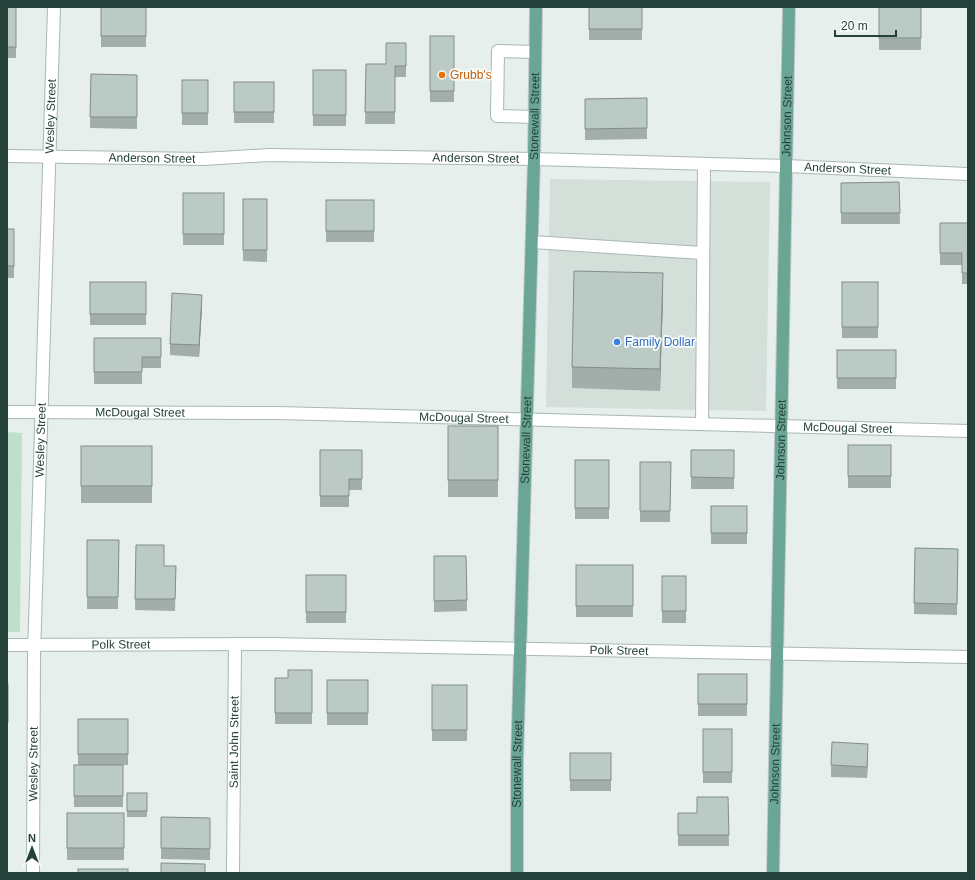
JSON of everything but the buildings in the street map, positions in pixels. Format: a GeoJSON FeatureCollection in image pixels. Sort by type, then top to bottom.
{"type":"FeatureCollection","features":[{"type":"Feature","properties":{"kind":"main road","name":"Stonewall Street"},"geometry":{"type":"LineString","coordinates":[[517,873],[517,761],[532,242],[536,7]]}},
{"type":"Feature","properties":{"kind":"main road","name":"Johnson Street"},"geometry":{"type":"LineString","coordinates":[[773,873],[789,7]]}},
{"type":"Feature","properties":{"kind":"street","name":"Wesley Street"},"geometry":{"type":"LineString","coordinates":[[33,873],[34,656],[36,645],[41,412],[54,7]]}},
{"type":"Feature","properties":{"kind":"street"},"geometry":{"type":"LineString","coordinates":[[535,52],[498,51],[497,116],[535,117]]}},
{"type":"Feature","properties":{"kind":"street","name":"Anderson Street"},"geometry":{"type":"LineString","coordinates":[[7,156],[202,159],[269,155],[534,159],[786,166],[968,174]]}},
{"type":"Feature","properties":{"kind":"street"},"geometry":{"type":"LineString","coordinates":[[702,424],[702,253],[704,164]]}},
{"type":"Feature","properties":{"kind":"street"},"geometry":{"type":"LineString","coordinates":[[532,242],[702,253]]}},
{"type":"Feature","properties":{"kind":"street","name":"McDougal Street"},"geometry":{"type":"LineString","coordinates":[[7,412],[278,413],[968,431]]}},
{"type":"Feature","properties":{"kind":"street","name":"Polk Street"},"geometry":{"type":"LineString","coordinates":[[7,645],[270,644],[968,658]]}},
{"type":"Feature","properties":{"kind":"street","name":"Saint John Street"},"geometry":{"type":"LineString","coordinates":[[233,873],[235,645]]}},
{"type":"Feature","properties":{"kind":"shaded area"},"geometry":{"type":"Polygon","coordinates":[[[550,179],[770,182],[766,411],[546,407],[550,179]]]}},
{"type":"Feature","properties":{"kind":"green space"},"geometry":{"type":"Polygon","coordinates":[[[7,432],[22,433],[20,632],[7,632],[7,432]]]}},
{"type":"Feature","properties":{"kind":"place","name":"Grubb's"},"geometry":{"type":"Point","coordinates":[442,75]}},
{"type":"Feature","properties":{"kind":"place","name":"Family Dollar"},"geometry":{"type":"Point","coordinates":[617,342]}}]}
